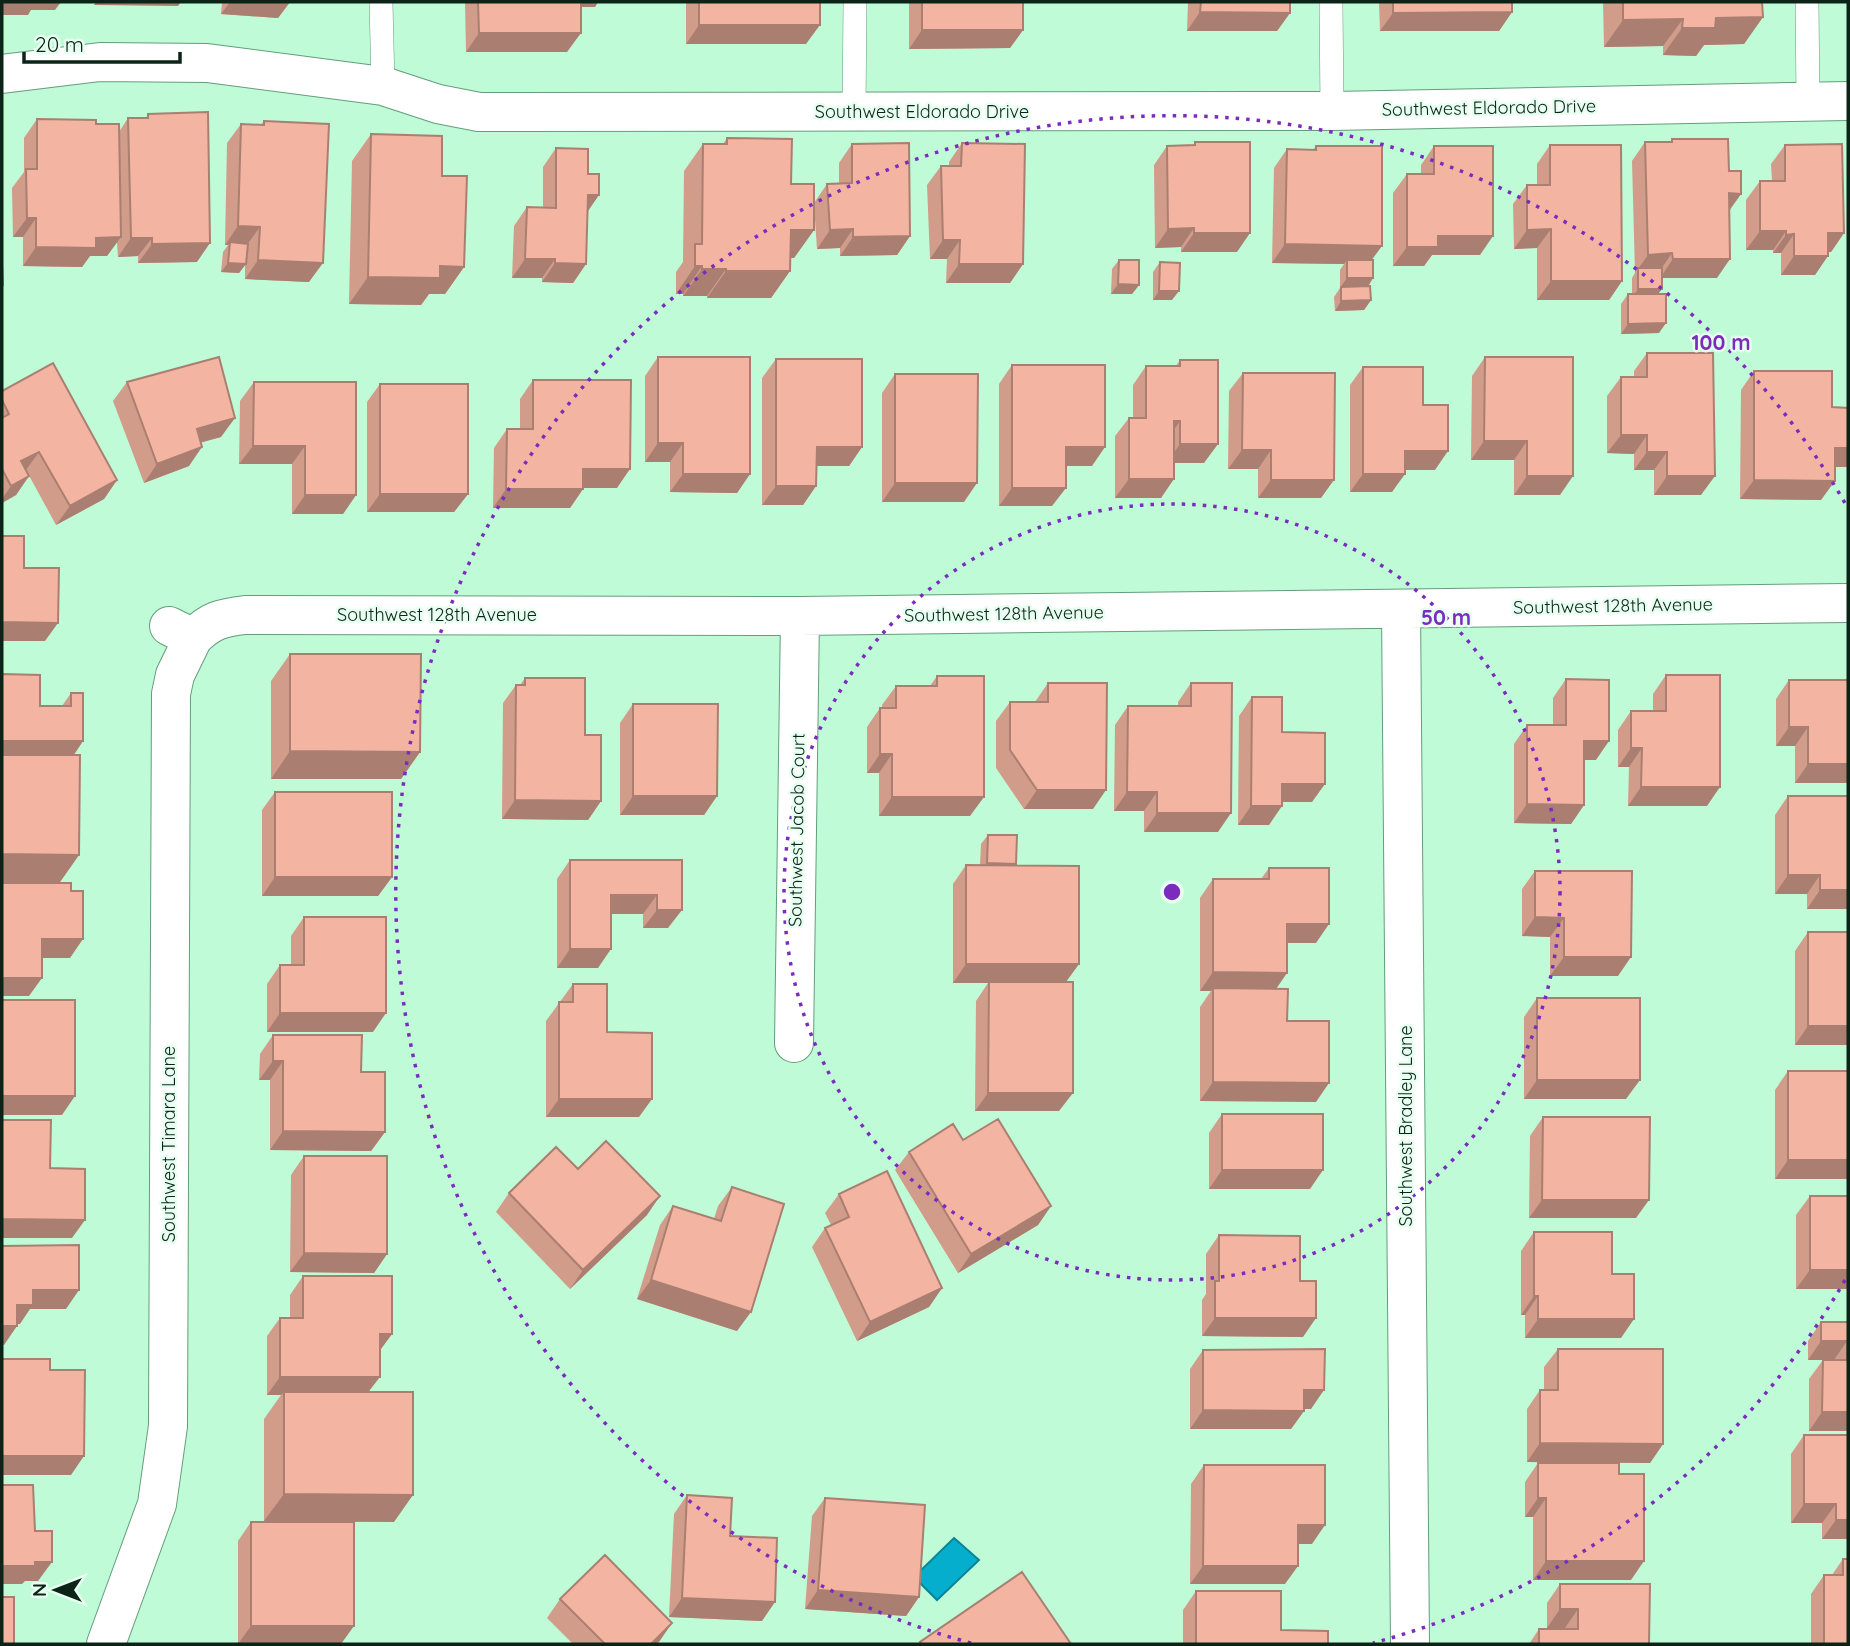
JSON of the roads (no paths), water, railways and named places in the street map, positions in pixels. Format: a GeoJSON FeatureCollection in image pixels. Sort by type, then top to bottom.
{"type":"FeatureCollection","features":[{"type":"Feature","properties":{"kind":"street","name":"Southwest Eldorado Drive"},"geometry":{"type":"LineString","coordinates":[[2,74],[100,62],[207,63],[383,86],[438,104],[478,112],[1332,111],[1848,101]]}},
{"type":"Feature","properties":{"kind":"street","name":"Southwest 128th Avenue"},"geometry":{"type":"LineString","coordinates":[[181,632],[221,618],[246,615],[800,616],[1848,603]]}},
{"type":"Feature","properties":{"kind":"street","name":"Southwest Bradley Lane"},"geometry":{"type":"LineString","coordinates":[[1401,608],[1410,1644]]}},
{"type":"Feature","properties":{"kind":"street","name":"Southwest Jacob Court"},"geometry":{"type":"LineString","coordinates":[[794,1043],[800,616]]}},
{"type":"Feature","properties":{"kind":"street","name":"Southwest Timara Lane"},"geometry":{"type":"LineString","coordinates":[[106,1644],[158,1504],[168,1426],[171,694],[181,632]]}},
{"type":"Feature","properties":{"kind":"lane"},"geometry":{"type":"LineString","coordinates":[[381,2],[383,86]]}},
{"type":"Feature","properties":{"kind":"lane"},"geometry":{"type":"LineString","coordinates":[[854,112],[855,2]]}},
{"type":"Feature","properties":{"kind":"lane"},"geometry":{"type":"LineString","coordinates":[[1331,2],[1332,111]]}},
{"type":"Feature","properties":{"kind":"lane"},"geometry":{"type":"LineString","coordinates":[[1807,2],[1808,101]]}},
{"type":"Feature","properties":{"kind":"water"},"geometry":{"type":"Polygon","coordinates":[[[954,1538],[979,1560],[937,1600],[914,1577],[954,1538]]]}}]}
